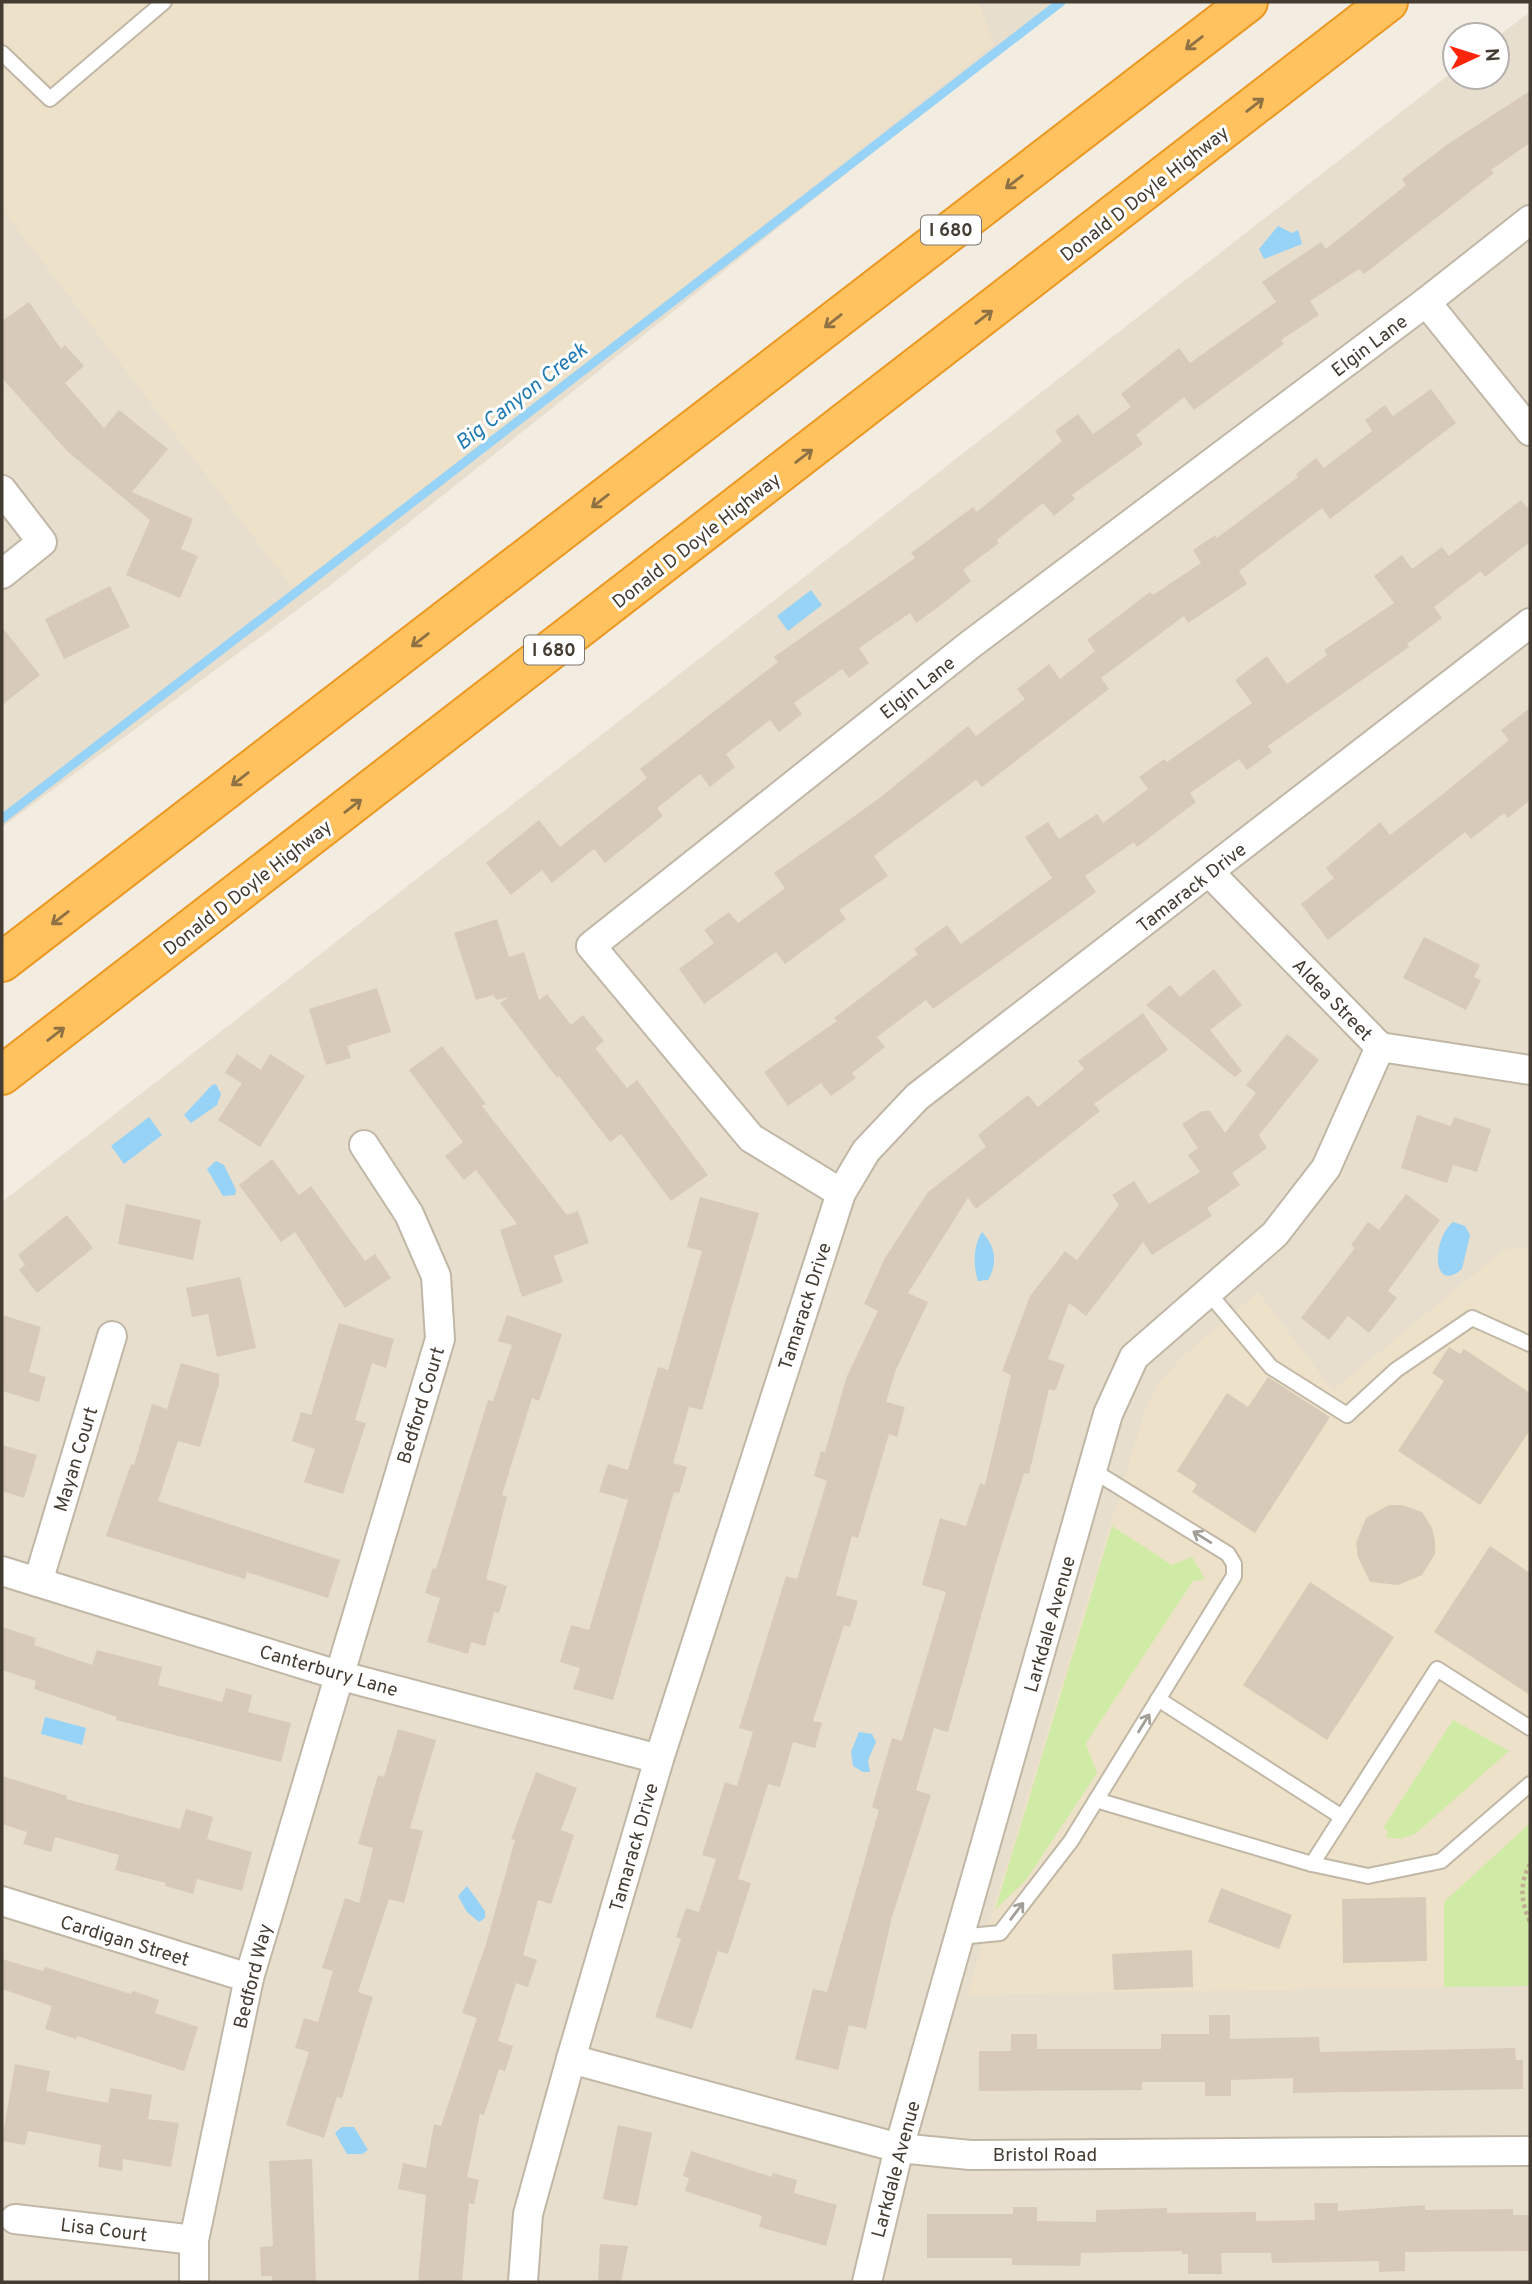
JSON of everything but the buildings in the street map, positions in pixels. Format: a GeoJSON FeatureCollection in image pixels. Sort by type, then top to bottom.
{"type":"FeatureCollection","features":[{"type":"Feature","properties":{"kind":"highway","name":"I 680"},"geometry":{"type":"LineString","coordinates":[[2,962],[1248,2]]}},
{"type":"Feature","properties":{"kind":"highway","name":"Donald D Doyle Highway"},"geometry":{"type":"LineString","coordinates":[[2,1075],[1388,2]]}},
{"type":"Feature","properties":{"kind":"street","name":"Elgin Lane"},"geometry":{"type":"LineString","coordinates":[[841,1193],[751,1138],[591,946],[971,644],[1426,302],[1530,220]]}},
{"type":"Feature","properties":{"kind":"street"},"geometry":{"type":"LineString","coordinates":[[1426,302],[1530,431]]}},
{"type":"Feature","properties":{"kind":"street"},"geometry":{"type":"LineString","coordinates":[[2,490],[42,542],[2,574]]}},
{"type":"Feature","properties":{"kind":"street","name":"Tamarack Drive"},"geometry":{"type":"LineString","coordinates":[[523,2282],[528,2214],[659,1759],[841,1193],[866,1151],[917,1097],[1530,623]]}},
{"type":"Feature","properties":{"kind":"street","name":"Aldea Street"},"geometry":{"type":"LineString","coordinates":[[1210,873],[1380,1047],[1530,1070]]}},
{"type":"Feature","properties":{"kind":"street","name":"Larkdale Avenue"},"geometry":{"type":"LineString","coordinates":[[867,2282],[900,2148],[1108,1414],[1134,1357],[1275,1234],[1326,1168],[1380,1047]]}},
{"type":"Feature","properties":{"kind":"street","name":"Bedford Court"},"geometry":{"type":"LineString","coordinates":[[338,1675],[440,1339],[436,1276],[409,1214],[364,1145]]}},
{"type":"Feature","properties":{"kind":"street","name":"Mayan Court"},"geometry":{"type":"LineString","coordinates":[[38,1582],[112,1336]]}},
{"type":"Feature","properties":{"kind":"street","name":"Canterbury Lane"},"geometry":{"type":"LineString","coordinates":[[2,1571],[338,1675],[659,1759]]}},
{"type":"Feature","properties":{"kind":"street","name":"Bedford Way"},"geometry":{"type":"LineString","coordinates":[[194,2282],[194,2240],[248,1978],[338,1675]]}},
{"type":"Feature","properties":{"kind":"street","name":"Cardigan Street"},"geometry":{"type":"LineString","coordinates":[[2,1901],[248,1978]]}},
{"type":"Feature","properties":{"kind":"street","name":"Bristol Road"},"geometry":{"type":"LineString","coordinates":[[571,2059],[900,2148],[971,2155],[1530,2151]]}},
{"type":"Feature","properties":{"kind":"street","name":"Lisa Court"},"geometry":{"type":"LineString","coordinates":[[15,2218],[194,2240]]}},
{"type":"Feature","properties":{"kind":"lane"},"geometry":{"type":"LineString","coordinates":[[2,53],[50,99],[164,2]]}},
{"type":"Feature","properties":{"kind":"lane"},"geometry":{"type":"LineString","coordinates":[[1207,1292],[1271,1367],[1347,1415],[1396,1370],[1472,1318],[1530,1344]]}},
{"type":"Feature","properties":{"kind":"lane"},"geometry":{"type":"LineString","coordinates":[[960,1937],[1000,1933],[1070,1842],[1234,1576],[1234,1564],[1228,1554],[1092,1470]]}},
{"type":"Feature","properties":{"kind":"lane"},"geometry":{"type":"LineString","coordinates":[[1312,1864],[1437,1669],[1530,1728]]}},
{"type":"Feature","properties":{"kind":"lane"},"geometry":{"type":"LineString","coordinates":[[1158,1699],[1342,1817]]}},
{"type":"Feature","properties":{"kind":"lane"},"geometry":{"type":"LineString","coordinates":[[1096,1800],[1312,1864],[1368,1876],[1441,1861],[1530,1784]]}},
{"type":"Feature","properties":{"kind":"path"},"geometry":{"type":"LineString","coordinates":[[1530,1864],[1522,1889],[1523,1906],[1530,1922]]}},
{"type":"Feature","properties":{"kind":"shaded area"},"geometry":{"type":"Polygon","coordinates":[[[2,2],[1061,2],[328,587],[2,827],[2,2]]]}},
{"type":"Feature","properties":{"kind":"shaded area"},"geometry":{"type":"Polygon","coordinates":[[[2,2],[979,2],[994,44],[295,591],[2,209],[2,2]]]}},
{"type":"Feature","properties":{"kind":"shaded area"},"geometry":{"type":"Polygon","coordinates":[[[1530,12],[1530,2282],[2,2282],[2,1202],[1441,81],[1441,91],[1511,91],[1511,26],[1530,12]]]}},
{"type":"Feature","properties":{"kind":"shaded area"},"geometry":{"type":"Polygon","coordinates":[[[1530,1248],[1530,1823],[1444,1902],[1444,1987],[967,1995],[1144,1413],[1156,1386],[1184,1355],[1258,1292],[1333,1390],[1505,1249],[1530,1248]]]}},
{"type":"Feature","properties":{"kind":"green space"},"geometry":{"type":"Polygon","coordinates":[[[1112,1526],[1172,1565],[1192,1557],[1205,1579],[1193,1581],[1088,1740],[1086,1744],[1097,1773],[1026,1880],[995,1910],[1112,1526]]]}},
{"type":"Feature","properties":{"kind":"green space"},"geometry":{"type":"Polygon","coordinates":[[[1453,1720],[1509,1751],[1415,1834],[1400,1839],[1386,1837],[1388,1833],[1384,1827],[1453,1720]]]}},
{"type":"Feature","properties":{"kind":"green space"},"geometry":{"type":"Polygon","coordinates":[[[1530,1823],[1530,1986],[1444,1987],[1444,1902],[1530,1823]]]}},
{"type":"Feature","properties":{"kind":"water"},"geometry":{"type":"Polygon","coordinates":[[[1278,226],[1292,233],[1298,230],[1302,244],[1264,259],[1259,249],[1278,226]]]}},
{"type":"Feature","properties":{"kind":"water"},"geometry":{"type":"Polygon","coordinates":[[[811,590],[822,605],[788,631],[777,616],[811,590]]]}},
{"type":"Feature","properties":{"kind":"water"},"geometry":{"type":"Polygon","coordinates":[[[216,1084],[221,1094],[217,1105],[191,1123],[184,1115],[216,1084]]]}},
{"type":"Feature","properties":{"kind":"water"},"geometry":{"type":"Polygon","coordinates":[[[149,1117],[162,1135],[124,1164],[111,1146],[149,1117]]]}},
{"type":"Feature","properties":{"kind":"water"},"geometry":{"type":"Polygon","coordinates":[[[216,1161],[224,1165],[236,1190],[235,1195],[223,1196],[207,1169],[216,1161]]]}},
{"type":"Feature","properties":{"kind":"water"},"geometry":{"type":"Polygon","coordinates":[[[1453,1222],[1465,1226],[1470,1235],[1462,1269],[1452,1275],[1445,1275],[1440,1270],[1438,1252],[1446,1230],[1453,1222]]]}},
{"type":"Feature","properties":{"kind":"water"},"geometry":{"type":"Polygon","coordinates":[[[982,1232],[990,1242],[994,1260],[988,1280],[978,1281],[975,1256],[982,1232]]]}},
{"type":"Feature","properties":{"kind":"water"},"geometry":{"type":"Polygon","coordinates":[[[45,1717],[86,1728],[82,1745],[41,1734],[45,1717]]]}},
{"type":"Feature","properties":{"kind":"water"},"geometry":{"type":"Polygon","coordinates":[[[859,1732],[872,1734],[876,1742],[868,1760],[870,1772],[863,1772],[853,1766],[851,1752],[859,1732]]]}},
{"type":"Feature","properties":{"kind":"water"},"geometry":{"type":"Polygon","coordinates":[[[467,1886],[485,1911],[485,1918],[479,1922],[467,1912],[458,1896],[467,1886]]]}},
{"type":"Feature","properties":{"kind":"water"},"geometry":{"type":"Polygon","coordinates":[[[342,2127],[354,2127],[368,2150],[362,2154],[347,2154],[335,2133],[342,2127]]]}},
{"type":"Feature","properties":{"kind":"waterway","name":"Big Canyon Creek"},"geometry":{"type":"LineString","coordinates":[[2,819],[1061,2]]}}]}
